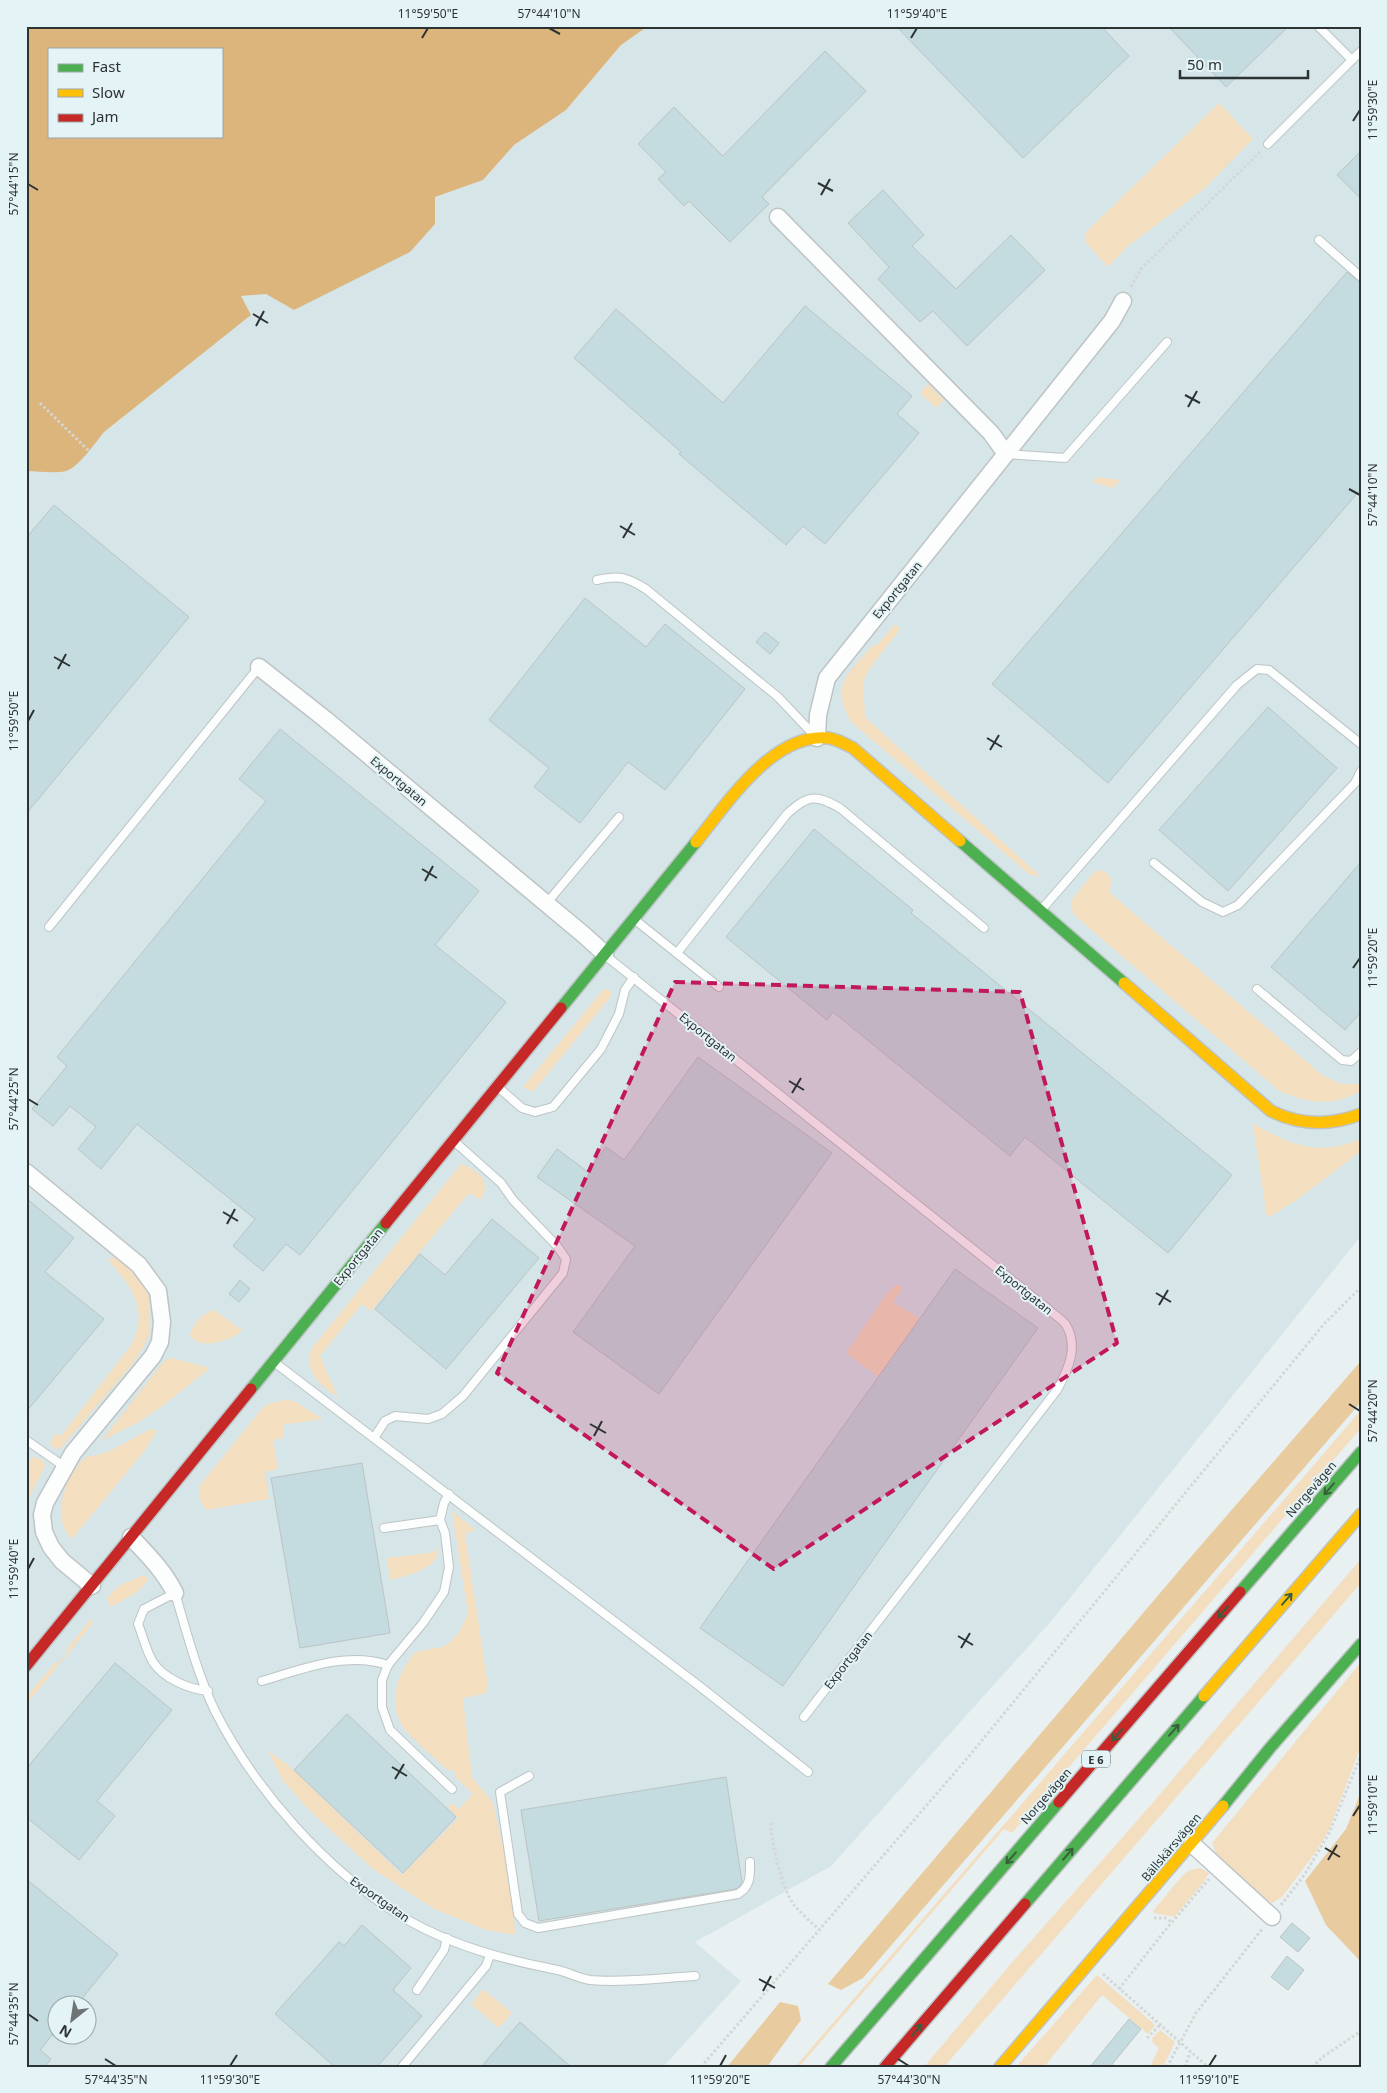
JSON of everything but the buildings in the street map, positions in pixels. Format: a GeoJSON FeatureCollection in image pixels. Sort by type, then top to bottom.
{"type":"FeatureCollection","features":[{"type":"Feature","properties":{"kind":"main road","name":"Exportgatan"},"geometry":{"type":"LineString","coordinates":[[26,1666],[734,796],[768,758],[785,747],[800,741],[817,738],[834,739],[853,748],[1271,1110],[1291,1120],[1319,1124],[1345,1121],[1361,1114]]}},
{"type":"Feature","properties":{"kind":"main road","name":"Norgevägen"},"geometry":{"type":"LineString","coordinates":[[831,2067],[1361,1452]]}},
{"type":"Feature","properties":{"kind":"main road"},"geometry":{"type":"LineString","coordinates":[[885,2067],[1361,1514]]}},
{"type":"Feature","properties":{"kind":"main road","name":"Bällskärsvägen"},"geometry":{"type":"LineString","coordinates":[[1000,2067],[1192,1844],[1270,1748],[1361,1644]]}},
{"type":"Feature","properties":{"kind":"street"},"geometry":{"type":"LineString","coordinates":[[778,216],[991,433],[1006,454]]}},
{"type":"Feature","properties":{"kind":"street","name":"Exportgatan"},"geometry":{"type":"LineString","coordinates":[[817,738],[818,715],[827,678],[1112,321],[1123,301]]}},
{"type":"Feature","properties":{"kind":"street","name":"Exportgatan"},"geometry":{"type":"LineString","coordinates":[[259,668],[326,719],[605,954]]}},
{"type":"Feature","properties":{"kind":"street"},"geometry":{"type":"LineString","coordinates":[[26,1172],[139,1265],[158,1291],[162,1322],[160,1342],[154,1356],[73,1453],[45,1503],[42,1515],[44,1532],[51,1547],[62,1561],[92,1586]]}},
{"type":"Feature","properties":{"kind":"street","name":"Exportgatan"},"geometry":{"type":"LineString","coordinates":[[131,1537],[169,1580],[175,1593]]}},
{"type":"Feature","properties":{"kind":"street"},"geometry":{"type":"LineString","coordinates":[[1192,1844],[1272,1917]]}},
{"type":"Feature","properties":{"kind":"lane"},"geometry":{"type":"LineString","coordinates":[[1318,26],[1352,60]]}},
{"type":"Feature","properties":{"kind":"lane"},"geometry":{"type":"LineString","coordinates":[[1268,144],[1361,51]]}},
{"type":"Feature","properties":{"kind":"lane"},"geometry":{"type":"LineString","coordinates":[[1319,240],[1361,277]]}},
{"type":"Feature","properties":{"kind":"lane"},"geometry":{"type":"LineString","coordinates":[[1006,454],[1065,458],[1167,342]]}},
{"type":"Feature","properties":{"kind":"lane"},"geometry":{"type":"LineString","coordinates":[[597,580],[615,576],[630,579],[646,588],[778,697],[817,738]]}},
{"type":"Feature","properties":{"kind":"lane"},"geometry":{"type":"LineString","coordinates":[[49,927],[259,668]]}},
{"type":"Feature","properties":{"kind":"lane"},"geometry":{"type":"LineString","coordinates":[[1040,911],[1237,685],[1257,669],[1269,670],[1361,744]]}},
{"type":"Feature","properties":{"kind":"lane"},"geometry":{"type":"LineString","coordinates":[[1154,863],[1202,902],[1223,912],[1238,905],[1355,783],[1361,771]]}},
{"type":"Feature","properties":{"kind":"lane"},"geometry":{"type":"LineString","coordinates":[[677,953],[787,814],[800,803],[815,797],[840,808],[984,928]]}},
{"type":"Feature","properties":{"kind":"lane"},"geometry":{"type":"LineString","coordinates":[[546,904],[619,817]]}},
{"type":"Feature","properties":{"kind":"lane"},"geometry":{"type":"LineString","coordinates":[[634,919],[719,986]]}},
{"type":"Feature","properties":{"kind":"lane","name":"Exportgatan"},"geometry":{"type":"LineString","coordinates":[[605,954],[1048,1309],[1066,1325],[1072,1346],[1069,1368],[1057,1390],[804,1717]]}},
{"type":"Feature","properties":{"kind":"lane"},"geometry":{"type":"LineString","coordinates":[[497,1086],[522,1108],[535,1112],[553,1107],[601,1049],[619,1014],[625,990],[634,977]]}},
{"type":"Feature","properties":{"kind":"lane"},"geometry":{"type":"LineString","coordinates":[[1257,989],[1342,1060],[1351,1061],[1361,1052]]}},
{"type":"Feature","properties":{"kind":"lane"},"geometry":{"type":"LineString","coordinates":[[374,1438],[386,1421],[395,1416],[428,1419],[442,1414],[463,1396],[563,1273],[566,1259],[557,1246],[513,1200],[501,1183],[454,1141]]}},
{"type":"Feature","properties":{"kind":"lane"},"geometry":{"type":"LineString","coordinates":[[273,1361],[450,1494],[808,1772]]}},
{"type":"Feature","properties":{"kind":"lane"},"geometry":{"type":"LineString","coordinates":[[26,1440],[65,1467]]}},
{"type":"Feature","properties":{"kind":"lane"},"geometry":{"type":"LineString","coordinates":[[450,1494],[444,1503],[440,1520],[445,1534],[449,1567],[444,1592],[423,1624],[388,1665],[382,1680],[382,1707],[390,1730],[452,1788]]}},
{"type":"Feature","properties":{"kind":"lane"},"geometry":{"type":"LineString","coordinates":[[384,1528],[440,1520]]}},
{"type":"Feature","properties":{"kind":"lane"},"geometry":{"type":"LineString","coordinates":[[175,1593],[144,1609],[138,1624],[153,1662],[160,1670],[173,1680],[195,1690],[208,1692]]}},
{"type":"Feature","properties":{"kind":"lane","name":"Exportgatan"},"geometry":{"type":"LineString","coordinates":[[175,1593],[190,1643],[215,1710],[254,1777],[309,1842],[340,1871],[401,1916],[447,1938],[490,1955],[521,1964],[556,1969],[588,1980],[695,1976]]}},
{"type":"Feature","properties":{"kind":"lane"},"geometry":{"type":"LineString","coordinates":[[262,1681],[332,1661],[372,1660],[388,1665]]}},
{"type":"Feature","properties":{"kind":"lane"},"geometry":{"type":"LineString","coordinates":[[529,1776],[500,1792],[518,1914],[532,1927],[538,1928],[738,1894],[745,1890],[750,1881],[750,1862]]}},
{"type":"Feature","properties":{"kind":"lane"},"geometry":{"type":"LineString","coordinates":[[417,1990],[444,1950],[447,1938]]}},
{"type":"Feature","properties":{"kind":"lane"},"geometry":{"type":"LineString","coordinates":[[402,2067],[486,1966],[490,1955]]}},
{"type":"Feature","properties":{"kind":"path"},"geometry":{"type":"LineString","coordinates":[[1123,301],[1141,270],[1268,144]]}},
{"type":"Feature","properties":{"kind":"path"},"geometry":{"type":"LineString","coordinates":[[40,403],[89,451]]}},
{"type":"Feature","properties":{"kind":"path"},"geometry":{"type":"LineString","coordinates":[[701,2067],[970,1755],[1324,1324],[1361,1287]]}},
{"type":"Feature","properties":{"kind":"path"},"geometry":{"type":"LineString","coordinates":[[771,1823],[771,1836],[792,1903],[819,1929]]}},
{"type":"Feature","properties":{"kind":"path"},"geometry":{"type":"LineString","coordinates":[[1120,1989],[1217,1868]]}},
{"type":"Feature","properties":{"kind":"path"},"geometry":{"type":"LineString","coordinates":[[1149,1923],[1154,1918],[1159,1917],[1172,1922]]}},
{"type":"Feature","properties":{"kind":"path"},"geometry":{"type":"LineString","coordinates":[[1090,1963],[1208,2067]]}},
{"type":"Feature","properties":{"kind":"path"},"geometry":{"type":"LineString","coordinates":[[1147,2038],[1160,2025]]}},
{"type":"Feature","properties":{"kind":"path"},"geometry":{"type":"LineString","coordinates":[[1312,2067],[1324,2056],[1361,2031]]}},
{"type":"Feature","properties":{"kind":"path"},"geometry":{"type":"LineString","coordinates":[[1185,2067],[1190,2052]]}},
{"type":"Feature","properties":{"kind":"highlighted area"},"geometry":{"type":"Polygon","coordinates":[[[675,982],[1020,992],[1117,1343],[774,1569],[497,1373],[675,982]]]}},
{"type":"Feature","properties":{"kind":"shaded area"},"geometry":{"type":"Polygon","coordinates":[[[26,26],[648,26],[621,45],[566,110],[514,145],[483,180],[435,197],[435,224],[410,252],[294,310],[266,294],[241,296],[251,315],[104,432],[71,469],[51,472],[26,471],[26,26]]]}},
{"type":"Feature","properties":{"kind":"shaded area"},"geometry":{"type":"Polygon","coordinates":[[[648,26],[1361,26],[1361,1236],[1053,1619],[831,1866],[695,1942],[741,1981],[663,2067],[26,2067],[26,471],[68,471],[89,451],[104,432],[251,315],[240,296],[266,294],[294,310],[435,224],[435,197],[483,180],[514,145],[566,110],[621,45],[648,26]]]}},
{"type":"Feature","properties":{"kind":"shaded area"},"geometry":{"type":"Polygon","coordinates":[[[1219,103],[1253,139],[1204,189],[1128,246],[1108,267],[1086,243],[1085,235],[1087,231],[1219,103]]]}},
{"type":"Feature","properties":{"kind":"shaded area"},"geometry":{"type":"Polygon","coordinates":[[[928,384],[944,400],[936,408],[920,393],[928,384]]]}},
{"type":"Feature","properties":{"kind":"shaded area"},"geometry":{"type":"Polygon","coordinates":[[[1098,477],[1120,480],[1113,488],[1092,482],[1098,477]]]}},
{"type":"Feature","properties":{"kind":"shaded area"},"geometry":{"type":"Polygon","coordinates":[[[895,624],[900,628],[869,670],[864,682],[865,717],[1040,876],[1030,875],[850,721],[842,697],[842,688],[845,680],[849,672],[872,646],[878,644],[895,624]]]}},
{"type":"Feature","properties":{"kind":"shaded area"},"geometry":{"type":"Polygon","coordinates":[[[1099,870],[1109,875],[1111,884],[1109,892],[1322,1075],[1341,1084],[1361,1084],[1361,1091],[1340,1100],[1320,1102],[1309,1101],[1278,1090],[1073,914],[1071,901],[1093,873],[1099,870]]]}},
{"type":"Feature","properties":{"kind":"shaded area"},"geometry":{"type":"Polygon","coordinates":[[[605,989],[612,993],[608,1000],[533,1092],[523,1087],[602,991],[605,989]]]}},
{"type":"Feature","properties":{"kind":"shaded area"},"geometry":{"type":"Polygon","coordinates":[[[1252,1123],[1292,1142],[1317,1148],[1345,1144],[1361,1139],[1361,1151],[1298,1199],[1267,1218],[1252,1123]]]}},
{"type":"Feature","properties":{"kind":"shaded area"},"geometry":{"type":"Polygon","coordinates":[[[461,1164],[473,1170],[482,1178],[485,1188],[480,1200],[469,1193],[371,1311],[362,1304],[320,1356],[338,1397],[325,1388],[311,1371],[309,1364],[312,1348],[461,1164]]]}},
{"type":"Feature","properties":{"kind":"shaded area"},"geometry":{"type":"Polygon","coordinates":[[[114,1257],[125,1264],[148,1291],[150,1334],[131,1366],[59,1450],[50,1443],[55,1433],[61,1436],[131,1345],[136,1332],[139,1321],[135,1299],[124,1279],[108,1260],[114,1257]]]}},
{"type":"Feature","properties":{"kind":"shaded area"},"geometry":{"type":"Polygon","coordinates":[[[896,1285],[902,1287],[902,1290],[893,1302],[920,1319],[879,1377],[846,1353],[888,1292],[896,1285]]]}},
{"type":"Feature","properties":{"kind":"shaded area"},"geometry":{"type":"Polygon","coordinates":[[[214,1310],[242,1330],[241,1332],[229,1339],[214,1343],[200,1343],[194,1340],[190,1335],[196,1323],[206,1313],[214,1310]]]}},
{"type":"Feature","properties":{"kind":"shaded area"},"geometry":{"type":"Polygon","coordinates":[[[172,1358],[210,1368],[164,1405],[139,1422],[101,1441],[165,1360],[172,1358]]]}},
{"type":"Feature","properties":{"kind":"shaded area"},"geometry":{"type":"Polygon","coordinates":[[[1361,1361],[1361,1402],[863,1978],[841,1990],[828,1984],[1183,1566],[1361,1361]]]}},
{"type":"Feature","properties":{"kind":"shaded area"},"geometry":{"type":"Polygon","coordinates":[[[285,1400],[294,1401],[323,1419],[283,1425],[284,1438],[273,1440],[278,1469],[265,1472],[269,1499],[206,1510],[200,1500],[200,1485],[264,1406],[285,1400]]]}},
{"type":"Feature","properties":{"kind":"shaded area"},"geometry":{"type":"Polygon","coordinates":[[[1361,1410],[1361,1428],[1012,1833],[1004,1829],[799,2067],[795,2067],[1361,1410]]]}},
{"type":"Feature","properties":{"kind":"shaded area"},"geometry":{"type":"Polygon","coordinates":[[[150,1429],[157,1431],[146,1449],[72,1539],[65,1531],[61,1509],[66,1487],[77,1466],[85,1458],[112,1450],[150,1429]]]}},
{"type":"Feature","properties":{"kind":"shaded area"},"geometry":{"type":"Polygon","coordinates":[[[33,1457],[43,1460],[45,1466],[31,1494],[26,1514],[26,1467],[33,1457]]]}},
{"type":"Feature","properties":{"kind":"shaded area"},"geometry":{"type":"Polygon","coordinates":[[[452,1511],[473,1528],[473,1532],[465,1533],[488,1686],[484,1694],[463,1698],[472,1777],[493,1803],[504,1852],[514,1914],[515,1935],[486,1930],[434,1909],[373,1869],[311,1812],[283,1781],[268,1751],[288,1765],[402,1875],[458,1818],[448,1807],[452,1803],[459,1809],[473,1794],[455,1777],[456,1775],[452,1769],[448,1771],[407,1732],[398,1717],[395,1697],[404,1669],[415,1652],[442,1647],[449,1643],[458,1634],[468,1614],[452,1511]]]}},
{"type":"Feature","properties":{"kind":"shaded area"},"geometry":{"type":"Polygon","coordinates":[[[436,1548],[438,1548],[437,1555],[428,1566],[413,1574],[390,1580],[387,1558],[435,1552],[436,1548]]]}},
{"type":"Feature","properties":{"kind":"shaded area"},"geometry":{"type":"Polygon","coordinates":[[[1361,1559],[1361,1583],[944,2067],[924,2067],[1008,1967],[1143,1814],[1361,1559]]]}},
{"type":"Feature","properties":{"kind":"shaded area"},"geometry":{"type":"Polygon","coordinates":[[[143,1575],[148,1578],[143,1586],[132,1595],[110,1607],[110,1603],[106,1600],[115,1589],[143,1575]]]}},
{"type":"Feature","properties":{"kind":"shaded area"},"geometry":{"type":"Polygon","coordinates":[[[91,1619],[93,1623],[26,1705],[26,1697],[55,1663],[58,1663],[67,1653],[66,1650],[91,1619]]]}},
{"type":"Feature","properties":{"kind":"shaded area"},"geometry":{"type":"Polygon","coordinates":[[[1361,1662],[1361,1745],[1358,1754],[1328,1832],[1315,1853],[1282,1897],[1272,1903],[1257,1893],[1217,1857],[1212,1843],[1361,1662]]]}},
{"type":"Feature","properties":{"kind":"shaded area"},"geometry":{"type":"Polygon","coordinates":[[[1361,1792],[1361,1962],[1326,1925],[1305,1881],[1346,1829],[1361,1792]]]}},
{"type":"Feature","properties":{"kind":"shaded area"},"geometry":{"type":"Polygon","coordinates":[[[1200,1868],[1209,1873],[1203,1883],[1174,1917],[1154,1913],[1153,1911],[1184,1874],[1190,1870],[1200,1868]]]}},
{"type":"Feature","properties":{"kind":"shaded area"},"geometry":{"type":"Polygon","coordinates":[[[1097,1975],[1155,2025],[1148,2034],[1102,1995],[1044,2067],[1016,2067],[1097,1975]]]}},
{"type":"Feature","properties":{"kind":"shaded area"},"geometry":{"type":"Polygon","coordinates":[[[483,1989],[512,2013],[499,2028],[471,2004],[483,1989]]]}},
{"type":"Feature","properties":{"kind":"shaded area"},"geometry":{"type":"Polygon","coordinates":[[[780,2002],[798,2006],[801,2020],[767,2067],[727,2067],[780,2002]]]}},
{"type":"Feature","properties":{"kind":"shaded area"},"geometry":{"type":"Polygon","coordinates":[[[1160,2030],[1175,2042],[1163,2067],[1150,2067],[1159,2048],[1153,2043],[1152,2038],[1160,2030]]]}},
{"type":"Feature","properties":{"kind":"traffic: fast"},"geometry":{"type":"LineString","coordinates":[[960,841],[1124,983]]}},
{"type":"Feature","properties":{"kind":"traffic: fast"},"geometry":{"type":"LineString","coordinates":[[561,1008],[696,842]]}},
{"type":"Feature","properties":{"kind":"traffic: fast"},"geometry":{"type":"LineString","coordinates":[[251,1389],[386,1223]]}},
{"type":"Feature","properties":{"kind":"traffic: fast"},"geometry":{"type":"LineString","coordinates":[[1240,1592],[1361,1452]]}},
{"type":"Feature","properties":{"kind":"traffic: fast"},"geometry":{"type":"LineString","coordinates":[[1223,1806],[1270,1748],[1361,1644]]}},
{"type":"Feature","properties":{"kind":"traffic: fast"},"geometry":{"type":"LineString","coordinates":[[1025,1904],[1204,1696]]}},
{"type":"Feature","properties":{"kind":"traffic: fast"},"geometry":{"type":"LineString","coordinates":[[831,2067],[1059,1802]]}},
{"type":"Feature","properties":{"kind":"traffic: slow"},"geometry":{"type":"LineString","coordinates":[[696,842],[736,791],[770,759],[788,747],[808,739],[828,738],[853,748],[960,841]]}},
{"type":"Feature","properties":{"kind":"traffic: slow"},"geometry":{"type":"LineString","coordinates":[[1124,983],[1271,1111],[1304,1122],[1316,1123],[1338,1121],[1361,1114]]}},
{"type":"Feature","properties":{"kind":"traffic: slow"},"geometry":{"type":"LineString","coordinates":[[1204,1696],[1361,1514]]}},
{"type":"Feature","properties":{"kind":"traffic: slow"},"geometry":{"type":"LineString","coordinates":[[1000,2067],[1223,1806]]}},
{"type":"Feature","properties":{"kind":"traffic: jam"},"geometry":{"type":"LineString","coordinates":[[386,1223],[561,1008]]}},
{"type":"Feature","properties":{"kind":"traffic: jam"},"geometry":{"type":"LineString","coordinates":[[26,1666],[251,1389]]}},
{"type":"Feature","properties":{"kind":"traffic: jam"},"geometry":{"type":"LineString","coordinates":[[1059,1802],[1240,1592]]}},
{"type":"Feature","properties":{"kind":"traffic: jam"},"geometry":{"type":"LineString","coordinates":[[885,2067],[1025,1904]]}}]}
